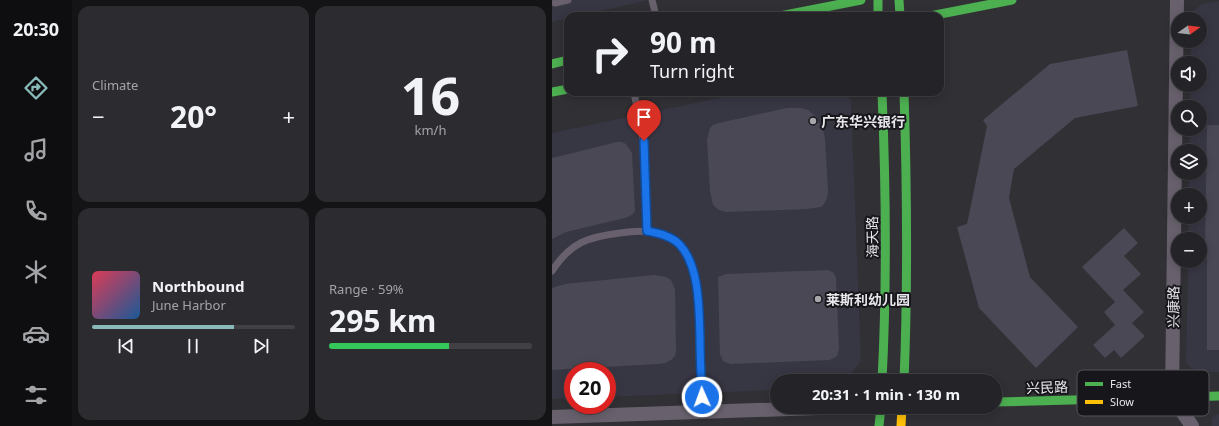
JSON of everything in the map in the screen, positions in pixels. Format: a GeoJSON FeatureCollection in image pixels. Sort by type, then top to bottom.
{"type":"FeatureCollection","features":[{"type":"Feature","properties":{"kind":"main road"},"geometry":{"type":"LineString","coordinates":[[800,12],[861,0]]}},
{"type":"Feature","properties":{"kind":"main road"},"geometry":{"type":"LineString","coordinates":[[878,0],[878,12]]}},
{"type":"Feature","properties":{"kind":"main road"},"geometry":{"type":"LineString","coordinates":[[898,0],[900,12]]}},
{"type":"Feature","properties":{"kind":"main road"},"geometry":{"type":"LineString","coordinates":[[944,13],[1012,0]]}},
{"type":"Feature","properties":{"kind":"main road"},"geometry":{"type":"LineString","coordinates":[[552,64],[564,61]]}},
{"type":"Feature","properties":{"kind":"main road"},"geometry":{"type":"LineString","coordinates":[[552,92],[564,90]]}},
{"type":"Feature","properties":{"kind":"main road","name":"海天路"},"geometry":{"type":"LineString","coordinates":[[882,96],[887,239],[886,314],[882,374]]}},
{"type":"Feature","properties":{"kind":"main road"},"geometry":{"type":"LineString","coordinates":[[904,96],[907,230],[904,374]]}},
{"type":"Feature","properties":{"kind":"main road","name":"兴民路"},"geometry":{"type":"LineString","coordinates":[[1209,396],[1219,396]]}},
{"type":"Feature","properties":{"kind":"main road","name":"兴民路"},"geometry":{"type":"LineString","coordinates":[[1002,402],[1077,400]]}},
{"type":"Feature","properties":{"kind":"main road"},"geometry":{"type":"LineString","coordinates":[[879,426],[880,414]]}},
{"type":"Feature","properties":{"kind":"main road"},"geometry":{"type":"LineString","coordinates":[[901,426],[902,414]]}},
{"type":"Feature","properties":{"kind":"street","name":"兴康路"},"geometry":{"type":"LineString","coordinates":[[1172,370],[1177,0]]}},
{"type":"Feature","properties":{"kind":"street"},"geometry":{"type":"LineString","coordinates":[[552,417],[770,410]]}},
{"type":"Feature","properties":{"kind":"street"},"geometry":{"type":"LineString","coordinates":[[1185,416],[1192,426]]}},
{"type":"Feature","properties":{"kind":"lane"},"geometry":{"type":"LineString","coordinates":[[555,3],[568,0]]}},
{"type":"Feature","properties":{"kind":"lane"},"geometry":{"type":"LineString","coordinates":[[652,0],[655,12]]}},
{"type":"Feature","properties":{"kind":"lane"},"geometry":{"type":"LineString","coordinates":[[635,96],[645,150],[647,231]]}},
{"type":"Feature","properties":{"kind":"lane"},"geometry":{"type":"LineString","coordinates":[[552,271],[562,257],[575,246],[586,240],[613,234],[647,231],[659,233],[680,245],[692,268],[696,282],[702,412]]}},
{"type":"Feature","properties":{"kind":"shaded area"},"geometry":{"type":"Polygon","coordinates":[[[552,0],[649,0],[596,12],[564,12],[564,19],[552,22],[552,0]]]}},
{"type":"Feature","properties":{"kind":"shaded area"},"geometry":{"type":"Polygon","coordinates":[[[1219,1],[1219,372],[1195,370],[1186,363],[1188,268],[1207,268],[1207,232],[1188,232],[1188,224],[1207,224],[1207,188],[1189,188],[1189,180],[1207,180],[1207,144],[1189,144],[1190,136],[1207,136],[1207,100],[1190,100],[1190,92],[1207,92],[1207,56],[1191,56],[1191,48],[1207,48],[1207,12],[1192,12],[1202,4],[1219,1]]]}},
{"type":"Feature","properties":{"kind":"shaded area"},"geometry":{"type":"Polygon","coordinates":[[[728,96],[846,96],[851,100],[861,361],[851,374],[770,374],[770,390],[616,397],[616,362],[564,362],[564,398],[552,399],[552,133],[728,96]]]}},
{"type":"Feature","properties":{"kind":"shaded area"},"geometry":{"type":"Polygon","coordinates":[[[1219,414],[1219,426],[1212,426],[1212,418],[1219,414]]]}},
{"type":"Feature","properties":{"kind":"building"},"geometry":{"type":"Polygon","coordinates":[[[1127,50],[1138,106],[1075,118],[1014,169],[1009,198],[1030,277],[1078,327],[1036,368],[979,308],[957,227],[967,224],[987,126],[983,120],[1050,64],[1127,50]]]}},
{"type":"Feature","properties":{"kind":"building"},"geometry":{"type":"Polygon","coordinates":[[[787,108],[801,108],[808,110],[814,115],[823,129],[825,139],[828,192],[824,204],[821,207],[807,209],[726,212],[719,210],[713,205],[710,191],[707,140],[710,128],[719,123],[787,108]]]}},
{"type":"Feature","properties":{"kind":"building"},"geometry":{"type":"Polygon","coordinates":[[[1207,125],[1219,125],[1219,350],[1207,350],[1207,232],[1205,232],[1205,224],[1207,224],[1207,125]]]}},
{"type":"Feature","properties":{"kind":"building"},"geometry":{"type":"Polygon","coordinates":[[[617,142],[626,144],[632,153],[635,211],[632,215],[625,218],[566,232],[552,239],[552,158],[617,142]]]}},
{"type":"Feature","properties":{"kind":"building"},"geometry":{"type":"Polygon","coordinates":[[[1124,228],[1138,243],[1124,256],[1141,274],[1123,290],[1144,312],[1132,323],[1145,336],[1121,358],[1114,350],[1105,358],[1093,345],[1115,325],[1104,312],[1115,302],[1082,267],[1124,228]]]}},
{"type":"Feature","properties":{"kind":"building"},"geometry":{"type":"Polygon","coordinates":[[[828,270],[834,273],[836,278],[839,349],[837,356],[830,360],[730,364],[723,361],[720,354],[718,277],[726,274],[828,270]]]}},
{"type":"Feature","properties":{"kind":"building"},"geometry":{"type":"Polygon","coordinates":[[[654,275],[666,277],[671,280],[675,289],[675,356],[665,363],[616,366],[616,362],[564,362],[564,369],[552,370],[552,288],[565,284],[654,275]]]}},
{"type":"Feature","properties":{"kind":"traffic: fast"},"geometry":{"type":"LineString","coordinates":[[800,12],[861,0]]}},
{"type":"Feature","properties":{"kind":"traffic: fast"},"geometry":{"type":"LineString","coordinates":[[878,0],[878,12]]}},
{"type":"Feature","properties":{"kind":"traffic: fast"},"geometry":{"type":"LineString","coordinates":[[899,0],[900,12]]}},
{"type":"Feature","properties":{"kind":"traffic: fast"},"geometry":{"type":"LineString","coordinates":[[944,13],[1012,0]]}},
{"type":"Feature","properties":{"kind":"traffic: fast"},"geometry":{"type":"LineString","coordinates":[[552,64],[564,61]]}},
{"type":"Feature","properties":{"kind":"traffic: fast"},"geometry":{"type":"LineString","coordinates":[[552,92],[564,90]]}},
{"type":"Feature","properties":{"kind":"traffic: fast"},"geometry":{"type":"LineString","coordinates":[[882,96],[885,236],[885,309],[882,374]]}},
{"type":"Feature","properties":{"kind":"traffic: fast"},"geometry":{"type":"LineString","coordinates":[[904,96],[907,236],[904,374]]}},
{"type":"Feature","properties":{"kind":"traffic: fast"},"geometry":{"type":"LineString","coordinates":[[1209,396],[1219,396]]}},
{"type":"Feature","properties":{"kind":"traffic: fast"},"geometry":{"type":"LineString","coordinates":[[1002,402],[1077,400]]}},
{"type":"Feature","properties":{"kind":"traffic: fast"},"geometry":{"type":"LineString","coordinates":[[879,426],[880,414]]}},
{"type":"Feature","properties":{"kind":"traffic: slow"},"geometry":{"type":"LineString","coordinates":[[901,426],[902,414]]}},
{"type":"Feature","properties":{"kind":"place","name":"广东华兴银行"},"geometry":{"type":"Point","coordinates":[813,121]}},
{"type":"Feature","properties":{"kind":"place","name":"莱斯利幼儿园"},"geometry":{"type":"Point","coordinates":[818,299]}},
{"type":"Feature","properties":{"kind":"route"},"geometry":{"type":"LineString","coordinates":[[644,141],[647,231],[659,233],[680,245],[692,268],[696,282],[702,397]]}}]}
